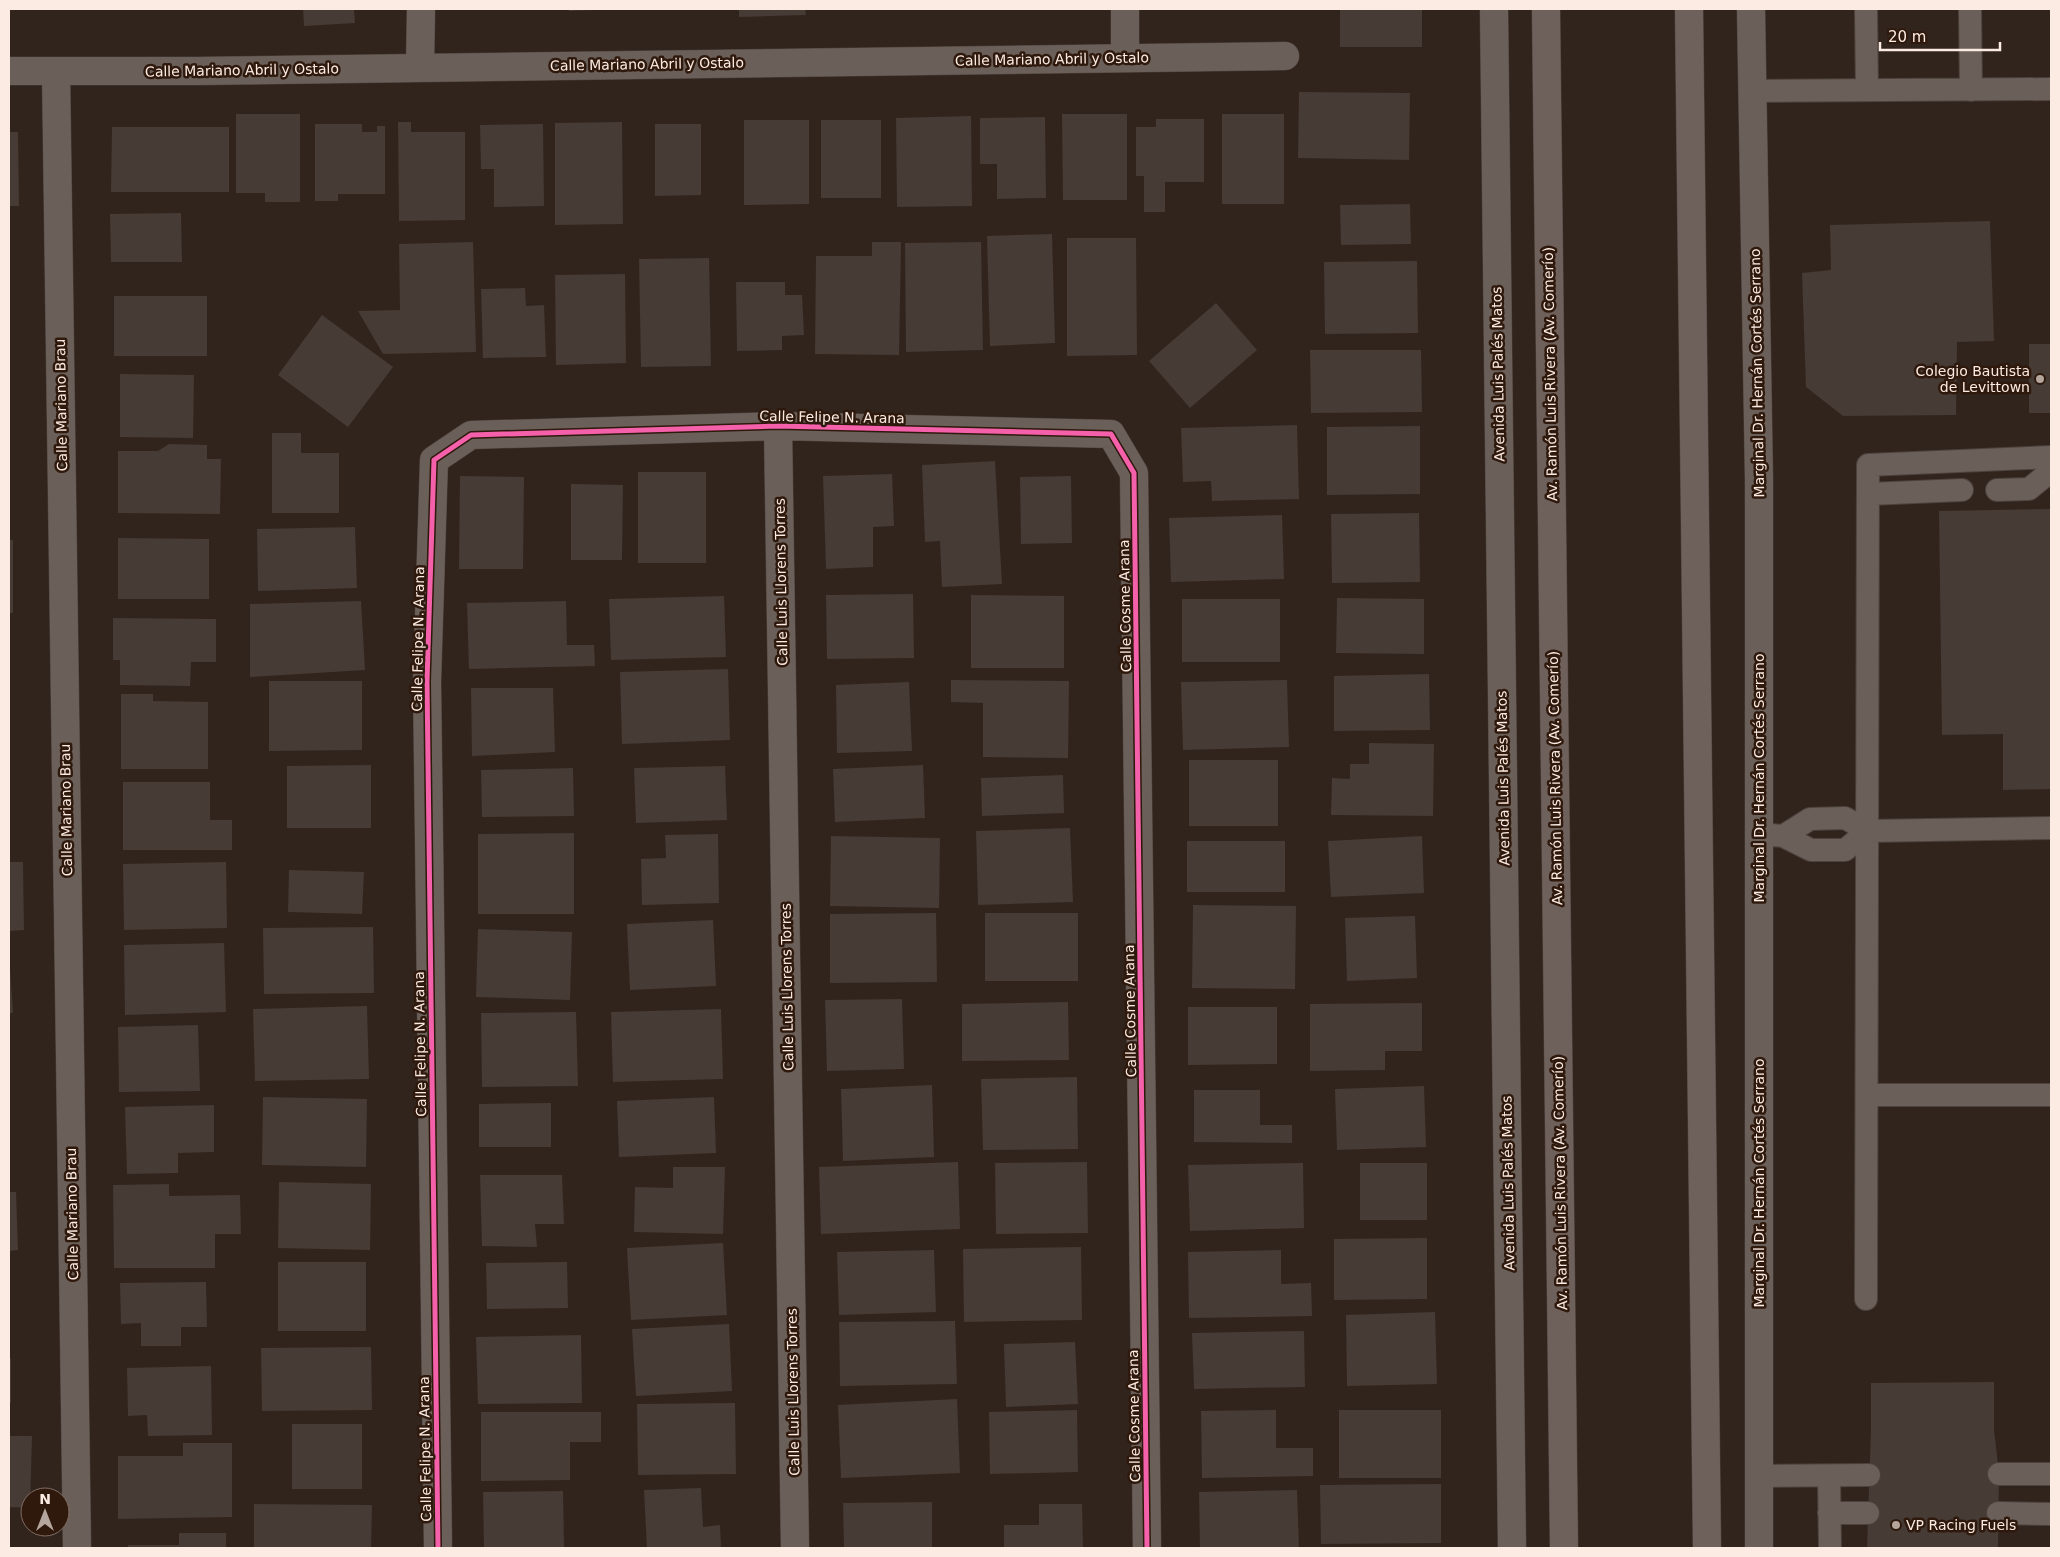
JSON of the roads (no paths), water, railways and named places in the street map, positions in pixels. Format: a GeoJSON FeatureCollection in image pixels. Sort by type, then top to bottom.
{"type":"FeatureCollection","features":[{"type":"Feature","properties":{"kind":"main road","name":"Av. Ramón Luis Rivera (Av. Comerío)"},"geometry":{"type":"LineString","coordinates":[[1546,9],[1564,1548]]}},
{"type":"Feature","properties":{"kind":"main road"},"geometry":{"type":"LineString","coordinates":[[1688,9],[1707,1548]]}},
{"type":"Feature","properties":{"kind":"street"},"geometry":{"type":"LineString","coordinates":[[420,68],[421,9]]}},
{"type":"Feature","properties":{"kind":"street"},"geometry":{"type":"LineString","coordinates":[[1125,9],[1125,58]]}},
{"type":"Feature","properties":{"kind":"street","name":"Avenida Luis Palés Matos"},"geometry":{"type":"LineString","coordinates":[[1494,9],[1512,1548]]}},
{"type":"Feature","properties":{"kind":"street","name":"Marginal Dr. Hernán Cortés Serrano"},"geometry":{"type":"LineString","coordinates":[[1751,9],[1759,480],[1771,835],[1759,1548]]}},
{"type":"Feature","properties":{"kind":"street","name":"Calle Mariano Abril y Ostalo"},"geometry":{"type":"LineString","coordinates":[[9,71],[420,68],[1285,56]]}},
{"type":"Feature","properties":{"kind":"street","name":"Calle Mariano Brau"},"geometry":{"type":"LineString","coordinates":[[56,71],[77,1548]]}},
{"type":"Feature","properties":{"kind":"street","name":"Calle Felipe N. Arana"},"geometry":{"type":"LineString","coordinates":[[438,1548],[427,681],[434,460],[471,435],[778,426],[1111,434],[1134,473]]}},
{"type":"Feature","properties":{"kind":"street","name":"Calle Luis Llorens Torres"},"geometry":{"type":"LineString","coordinates":[[778,426],[795,1548]]}},
{"type":"Feature","properties":{"kind":"street","name":"Calle Cosme Arana"},"geometry":{"type":"LineString","coordinates":[[1134,473],[1146,1548]]}},
{"type":"Feature","properties":{"kind":"lane"},"geometry":{"type":"LineString","coordinates":[[1866,9],[1867,90]]}},
{"type":"Feature","properties":{"kind":"lane"},"geometry":{"type":"LineString","coordinates":[[1970,9],[1971,90]]}},
{"type":"Feature","properties":{"kind":"lane"},"geometry":{"type":"LineString","coordinates":[[1752,91],[2051,89]]}},
{"type":"Feature","properties":{"kind":"lane"},"geometry":{"type":"LineString","coordinates":[[1866,1299],[1868,465],[2051,458]]}},
{"type":"Feature","properties":{"kind":"lane"},"geometry":{"type":"LineString","coordinates":[[1997,490],[2029,489],[2051,472]]}},
{"type":"Feature","properties":{"kind":"lane"},"geometry":{"type":"LineString","coordinates":[[1869,494],[1962,490]]}},
{"type":"Feature","properties":{"kind":"lane"},"geometry":{"type":"LineString","coordinates":[[1771,835],[1810,819],[1845,818],[1868,831],[2051,828]]}},
{"type":"Feature","properties":{"kind":"lane"},"geometry":{"type":"LineString","coordinates":[[1771,835],[1812,850],[1845,850],[1868,831]]}},
{"type":"Feature","properties":{"kind":"lane"},"geometry":{"type":"LineString","coordinates":[[1867,1095],[2051,1095]]}},
{"type":"Feature","properties":{"kind":"lane"},"geometry":{"type":"LineString","coordinates":[[1999,1474],[2051,1474]]}},
{"type":"Feature","properties":{"kind":"lane"},"geometry":{"type":"LineString","coordinates":[[1759,1476],[1869,1475]]}},
{"type":"Feature","properties":{"kind":"lane"},"geometry":{"type":"LineString","coordinates":[[1829,1476],[1830,1548]]}},
{"type":"Feature","properties":{"kind":"lane"},"geometry":{"type":"LineString","coordinates":[[1829,1512],[1868,1512]]}},
{"type":"Feature","properties":{"kind":"lane"},"geometry":{"type":"LineString","coordinates":[[1998,1513],[2051,1514]]}},
{"type":"Feature","properties":{"kind":"place","name":"Colegio Bautista de Levittown"},"geometry":{"type":"Point","coordinates":[2040,379]}},
{"type":"Feature","properties":{"kind":"place","name":"VP Racing Fuels"},"geometry":{"type":"Point","coordinates":[1896,1525]}}]}
